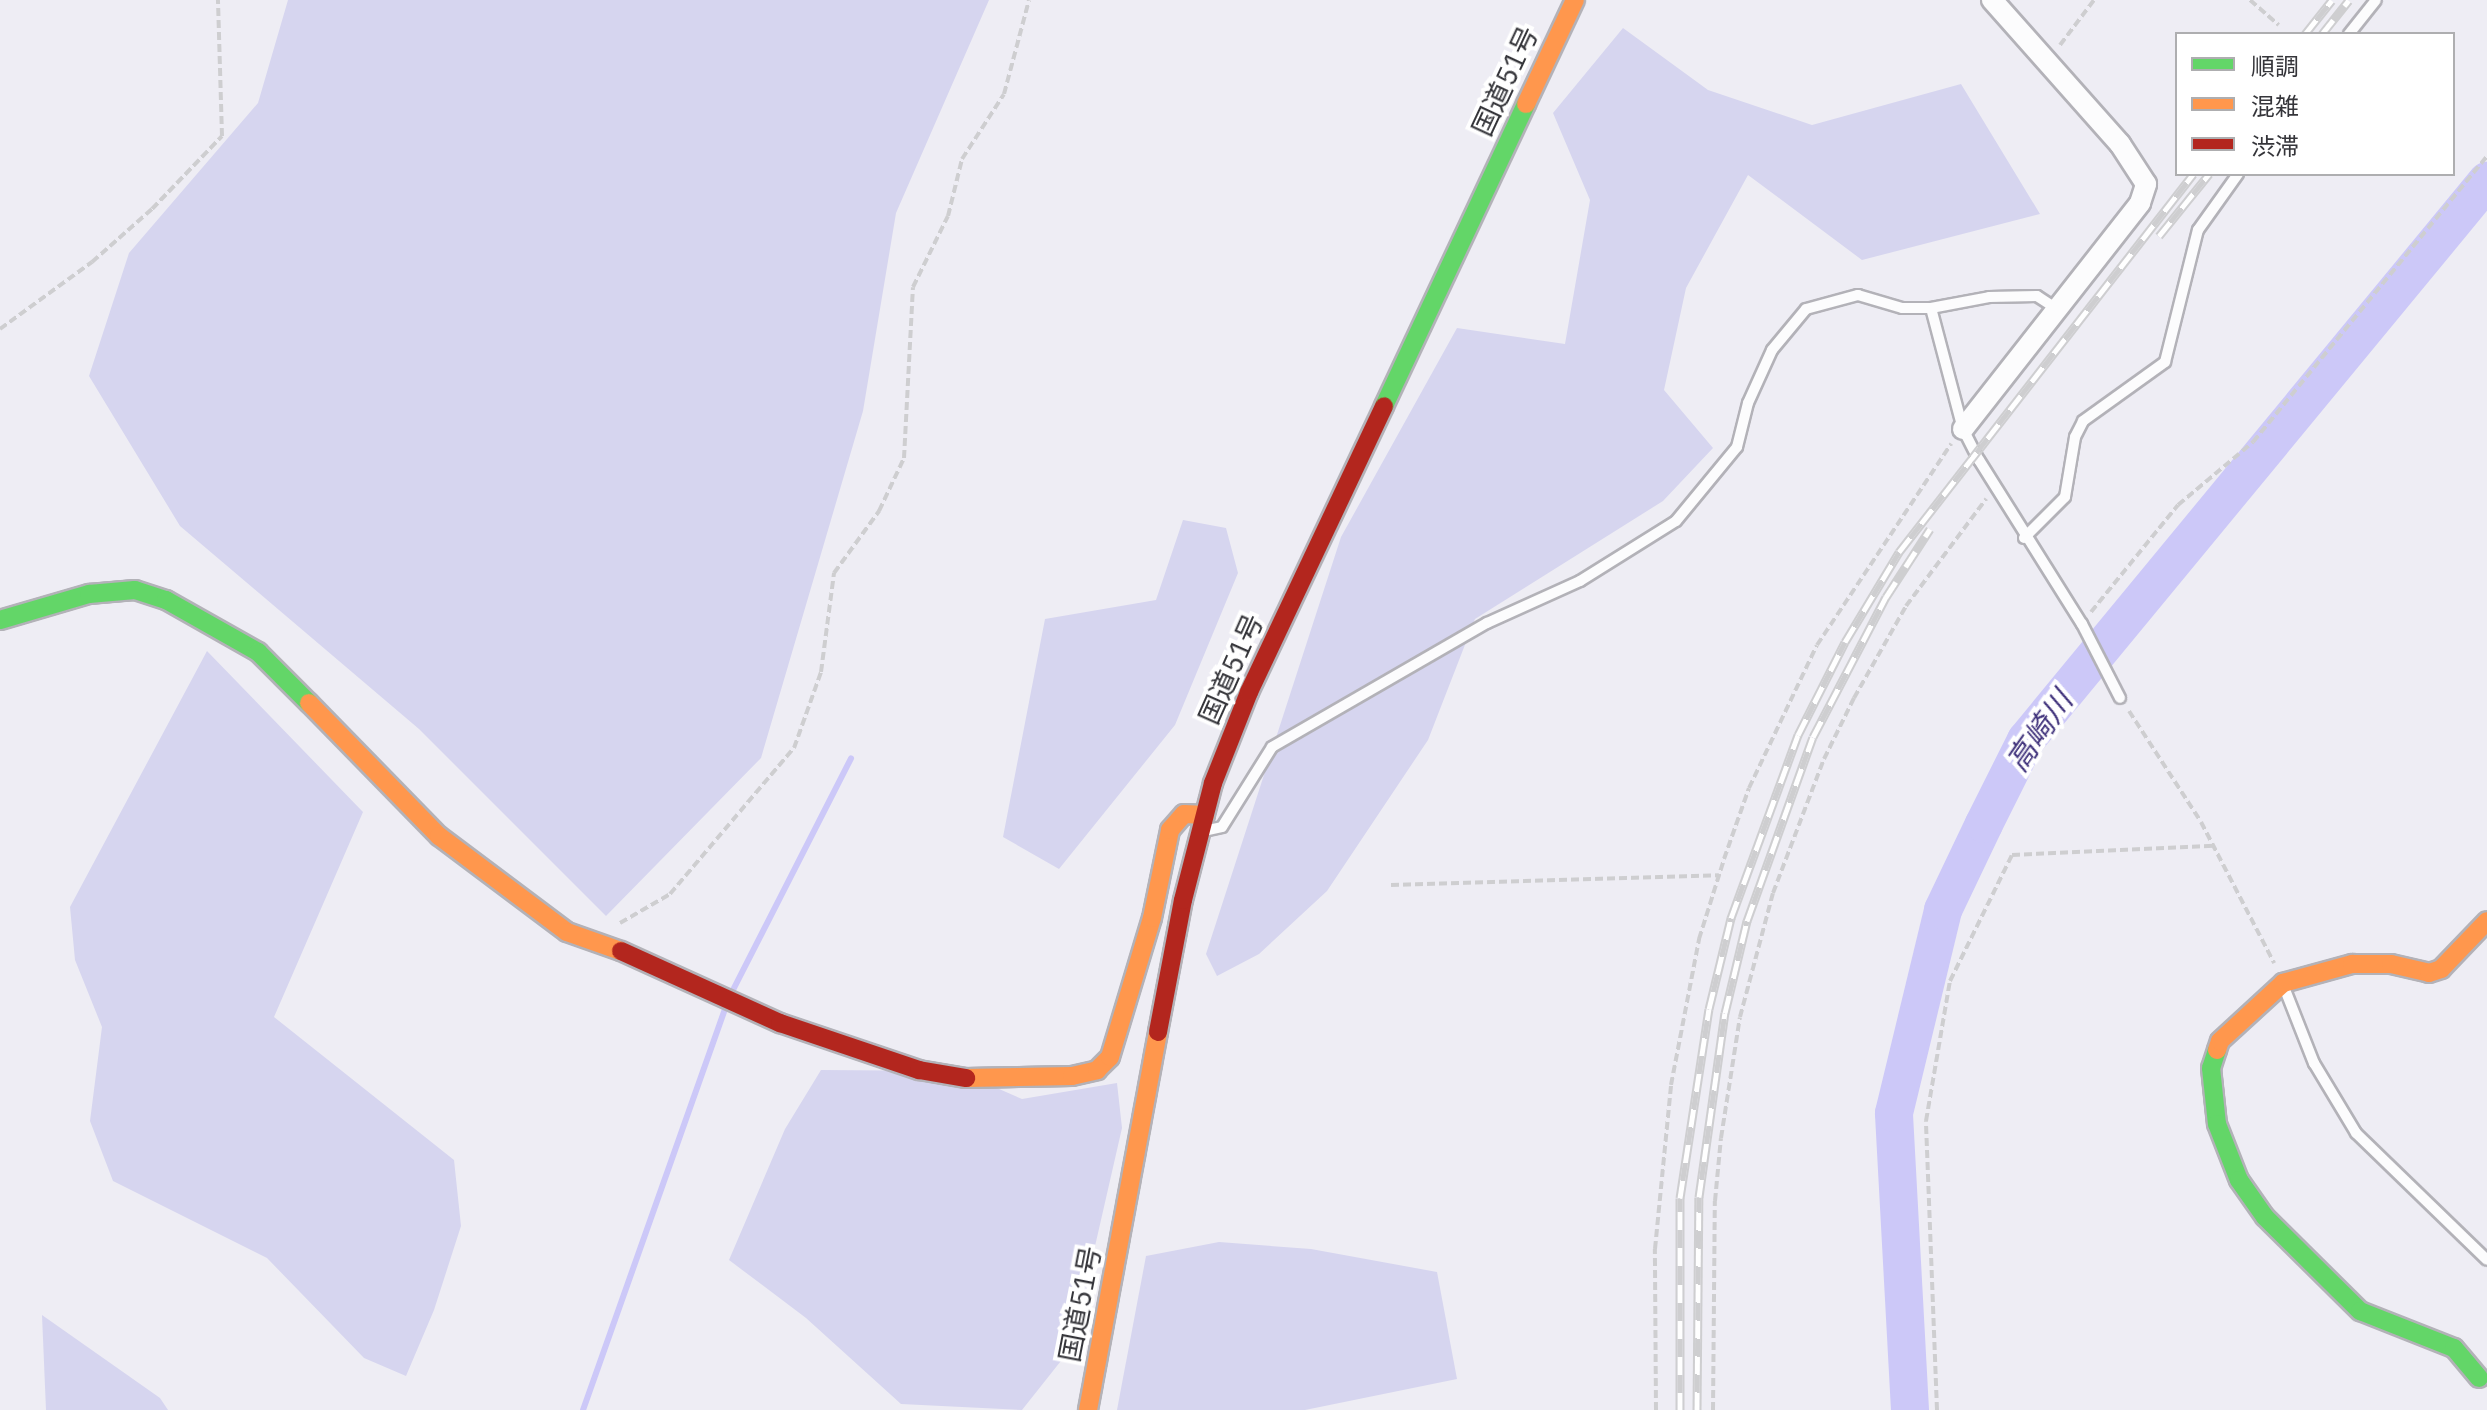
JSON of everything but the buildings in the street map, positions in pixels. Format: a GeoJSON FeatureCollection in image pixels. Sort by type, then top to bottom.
{"type":"FeatureCollection","features":[{"type":"Feature","properties":{"kind":"main road","name":"国道51号"},"geometry":{"type":"LineString","coordinates":[[1088,1410],[1183,900],[1203,822],[1249,692],[1575,0]]}},
{"type":"Feature","properties":{"kind":"main road"},"geometry":{"type":"LineString","coordinates":[[0,620],[89,594],[135,590],[166,600],[258,652],[439,836],[567,932],[593,938],[780,1023],[919,1070],[966,1078],[1072,1076],[1097,1070],[1110,1057],[1149,932],[1170,830],[1184,814],[1203,822]]}},
{"type":"Feature","properties":{"kind":"main road"},"geometry":{"type":"LineString","coordinates":[[2479,1378],[2454,1348],[2360,1311],[2265,1217],[2239,1180],[2217,1124],[2211,1068],[2220,1041],[2283,983],[2352,964],[2391,964],[2429,973],[2441,969],[2487,921]]}},
{"type":"Feature","properties":{"kind":"street"},"geometry":{"type":"LineString","coordinates":[[1963,429],[2140,203],[2146,184],[2120,144],[1992,0]]}},
{"type":"Feature","properties":{"kind":"lane"},"geometry":{"type":"LineString","coordinates":[[2351,32],[2376,0]]}},
{"type":"Feature","properties":{"kind":"lane"},"geometry":{"type":"LineString","coordinates":[[2024,538],[2065,497],[2075,437],[2083,421],[2165,362],[2198,230],[2237,176]]}},
{"type":"Feature","properties":{"kind":"lane"},"geometry":{"type":"LineString","coordinates":[[1203,822],[1222,827],[1266,755],[1285,739],[1487,623],[1580,581],[1676,521],[1737,447],[1748,403],[1772,350],[1806,309],[1858,295],[1902,308],[1931,308],[1989,297],[2037,296],[2057,309]]}},
{"type":"Feature","properties":{"kind":"lane"},"geometry":{"type":"LineString","coordinates":[[1931,308],[1963,429],[1994,490],[2082,624],[2120,698]]}},
{"type":"Feature","properties":{"kind":"lane"},"geometry":{"type":"LineString","coordinates":[[2283,983],[2314,1063],[2356,1133],[2487,1260]]}},
{"type":"Feature","properties":{"kind":"path"},"geometry":{"type":"LineString","coordinates":[[0,329],[92,262],[152,209],[222,136],[218,0]]}},
{"type":"Feature","properties":{"kind":"path"},"geometry":{"type":"LineString","coordinates":[[593,938],[670,894],[794,748],[821,672],[834,573],[879,511],[904,458],[913,287],[948,216],[962,159],[1004,94],[1029,0]]}},
{"type":"Feature","properties":{"kind":"path"},"geometry":{"type":"LineString","coordinates":[[2048,60],[2094,0]]}},
{"type":"Feature","properties":{"kind":"path"},"geometry":{"type":"LineString","coordinates":[[2250,0],[2279,25]]}},
{"type":"Feature","properties":{"kind":"path"},"geometry":{"type":"LineString","coordinates":[[2082,624],[2178,505],[2253,442],[2487,156]]}},
{"type":"Feature","properties":{"kind":"path"},"geometry":{"type":"LineString","coordinates":[[1656,1410],[1655,1249],[1671,1085],[1684,1004],[1719,875],[1749,788],[1817,645],[1908,502],[1963,429]]}},
{"type":"Feature","properties":{"kind":"path"},"geometry":{"type":"LineString","coordinates":[[1713,1410],[1715,1201],[1721,1138],[1740,1017],[1773,893],[1824,759],[1869,672],[1906,606],[1994,490]]}},
{"type":"Feature","properties":{"kind":"path"},"geometry":{"type":"LineString","coordinates":[[2120,698],[2214,846],[2283,983]]}},
{"type":"Feature","properties":{"kind":"path"},"geometry":{"type":"LineString","coordinates":[[1937,1410],[1926,1121],[1957,967],[2012,855],[2214,846]]}},
{"type":"Feature","properties":{"kind":"path"},"geometry":{"type":"LineString","coordinates":[[1391,885],[1719,875]]}},
{"type":"Feature","properties":{"kind":"shaded area"},"geometry":{"type":"Polygon","coordinates":[[[288,0],[989,0],[896,213],[863,411],[761,758],[606,916],[419,729],[180,526],[89,376],[129,253],[258,103],[288,0]]]}},
{"type":"Feature","properties":{"kind":"shaded area"},"geometry":{"type":"Polygon","coordinates":[[[1623,28],[1708,90],[1812,125],[1961,84],[2040,214],[1862,260],[1748,175],[1686,288],[1664,390],[1713,448],[1663,501],[1475,619],[1428,740],[1327,891],[1259,954],[1217,976],[1206,954],[1341,537],[1457,328],[1565,344],[1590,200],[1553,113],[1623,28]]]}},
{"type":"Feature","properties":{"kind":"shaded area"},"geometry":{"type":"Polygon","coordinates":[[[1183,520],[1226,528],[1238,573],[1175,725],[1059,869],[1003,837],[1045,619],[1156,600],[1183,520]]]}},
{"type":"Feature","properties":{"kind":"shaded area"},"geometry":{"type":"Polygon","coordinates":[[[207,651],[363,812],[274,1017],[454,1160],[461,1226],[434,1310],[406,1376],[364,1358],[267,1258],[113,1181],[90,1121],[102,1027],[75,960],[70,907],[207,651]]]}},
{"type":"Feature","properties":{"kind":"shaded area"},"geometry":{"type":"Polygon","coordinates":[[[821,1070],[958,1071],[1022,1099],[1117,1083],[1122,1128],[1072,1347],[1022,1410],[901,1404],[806,1318],[729,1260],[785,1129],[821,1070]]]}},
{"type":"Feature","properties":{"kind":"shaded area"},"geometry":{"type":"Polygon","coordinates":[[[1219,1242],[1311,1249],[1437,1272],[1457,1379],[1305,1410],[1117,1410],[1146,1256],[1219,1242]]]}},
{"type":"Feature","properties":{"kind":"shaded area"},"geometry":{"type":"Polygon","coordinates":[[[42,1315],[160,1398],[168,1410],[46,1410],[42,1315]]]}},
{"type":"Feature","properties":{"kind":"waterway","name":"高崎川"},"geometry":{"type":"LineString","coordinates":[[1910,1410],[1894,1113],[1943,910],[2026,740],[2487,181]]}},
{"type":"Feature","properties":{"kind":"waterway"},"geometry":{"type":"LineString","coordinates":[[733,990],[851,758]]}},
{"type":"Feature","properties":{"kind":"waterway"},"geometry":{"type":"LineString","coordinates":[[583,1410],[725,1008]]}},
{"type":"Feature","properties":{"kind":"railway"},"geometry":{"type":"LineString","coordinates":[[2307,32],[2332,0]]}},
{"type":"Feature","properties":{"kind":"railway"},"geometry":{"type":"LineString","coordinates":[[2324,32],[2349,0]]}},
{"type":"Feature","properties":{"kind":"railway"},"geometry":{"type":"LineString","coordinates":[[1680,1410],[1680,1198],[1709,1009],[1731,918],[1798,735],[1845,642],[1899,552],[2191,176]]}},
{"type":"Feature","properties":{"kind":"railway"},"geometry":{"type":"LineString","coordinates":[[2159,236],[2207,176]]}},
{"type":"Feature","properties":{"kind":"railway"},"geometry":{"type":"LineString","coordinates":[[1697,1410],[1699,1197],[1725,1013],[1747,921],[1813,737],[1886,597],[1930,529]]}},
{"type":"Feature","properties":{"kind":"traffic: fast"},"geometry":{"type":"LineString","coordinates":[[1384,406],[1526,104]]}},
{"type":"Feature","properties":{"kind":"traffic: fast"},"geometry":{"type":"LineString","coordinates":[[0,620],[89,594],[135,590],[166,600],[258,652],[309,703]]}},
{"type":"Feature","properties":{"kind":"traffic: fast"},"geometry":{"type":"LineString","coordinates":[[2217,1050],[2211,1068],[2217,1124],[2239,1180],[2265,1217],[2360,1311],[2454,1348],[2479,1378]]}},
{"type":"Feature","properties":{"kind":"traffic: slow"},"geometry":{"type":"LineString","coordinates":[[1526,104],[1575,0]]}},
{"type":"Feature","properties":{"kind":"traffic: slow"},"geometry":{"type":"LineString","coordinates":[[309,703],[439,836],[567,932],[621,951]]}},
{"type":"Feature","properties":{"kind":"traffic: slow"},"geometry":{"type":"LineString","coordinates":[[966,1078],[1072,1076],[1097,1070],[1110,1057],[1152,918],[1170,830],[1184,814],[1205,815]]}},
{"type":"Feature","properties":{"kind":"traffic: slow"},"geometry":{"type":"LineString","coordinates":[[2217,1050],[2220,1041],[2283,983],[2352,964],[2391,964],[2429,973],[2441,969],[2487,921]]}},
{"type":"Feature","properties":{"kind":"traffic: slow"},"geometry":{"type":"LineString","coordinates":[[1088,1410],[1158,1032]]}},
{"type":"Feature","properties":{"kind":"traffic: jam"},"geometry":{"type":"LineString","coordinates":[[1158,1032],[1183,900],[1213,783],[1249,692],[1384,406]]}},
{"type":"Feature","properties":{"kind":"traffic: jam"},"geometry":{"type":"LineString","coordinates":[[621,951],[780,1023],[919,1070],[966,1078]]}}]}
